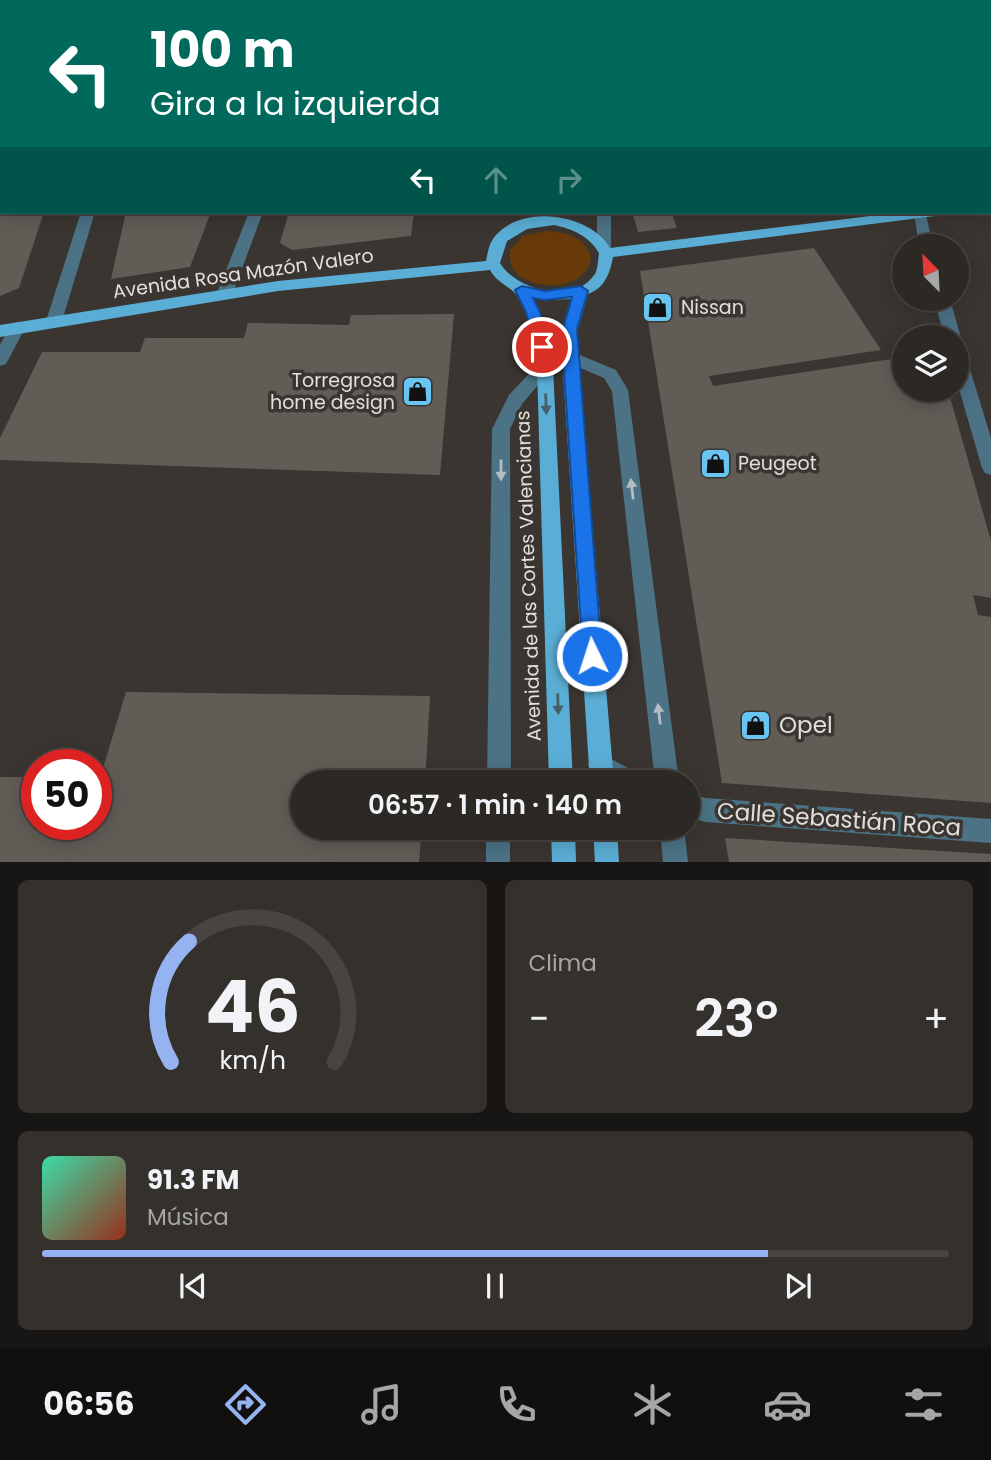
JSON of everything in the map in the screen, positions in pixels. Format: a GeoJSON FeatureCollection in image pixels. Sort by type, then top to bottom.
{"type":"FeatureCollection","features":[{"type":"Feature","properties":{"kind":"main road"},"geometry":{"type":"LineString","coordinates":[[605,250],[919,214]]}},
{"type":"Feature","properties":{"kind":"main road"},"geometry":{"type":"LineString","coordinates":[[527,218],[554,221],[567,218],[590,233],[605,250],[604,273],[581,291],[545,296],[509,284],[494,265],[493,255],[502,237],[527,218]]}},
{"type":"Feature","properties":{"kind":"main road","name":"Avenida Rosa Mazón Valero"},"geometry":{"type":"LineString","coordinates":[[0,331],[225,293],[494,265]]}},
{"type":"Feature","properties":{"kind":"main road","name":"Avenida de las Cortes Valencianas"},"geometry":{"type":"LineString","coordinates":[[522,290],[539,330],[545,367],[561,770]]}},
{"type":"Feature","properties":{"kind":"main road"},"geometry":{"type":"LineString","coordinates":[[581,291],[570,329],[570,357],[601,770]]}},
{"type":"Feature","properties":{"kind":"main road"},"geometry":{"type":"LineString","coordinates":[[563,840],[564,862]]}},
{"type":"Feature","properties":{"kind":"main road"},"geometry":{"type":"LineString","coordinates":[[606,840],[607,862]]}},
{"type":"Feature","properties":{"kind":"street"},"geometry":{"type":"LineString","coordinates":[[54,321],[87,214]]}},
{"type":"Feature","properties":{"kind":"street"},"geometry":{"type":"LineString","coordinates":[[225,293],[255,214]]}},
{"type":"Feature","properties":{"kind":"street"},"geometry":{"type":"LineString","coordinates":[[604,214],[605,250]]}},
{"type":"Feature","properties":{"kind":"street"},"geometry":{"type":"LineString","coordinates":[[919,214],[923,234]]}},
{"type":"Feature","properties":{"kind":"street"},"geometry":{"type":"LineString","coordinates":[[0,360],[17,328]]}},
{"type":"Feature","properties":{"kind":"street"},"geometry":{"type":"LineString","coordinates":[[570,357],[610,374],[620,390],[666,770]]}},
{"type":"Feature","properties":{"kind":"street","name":"Avenida de las Cortes Valencianas"},"geometry":{"type":"LineString","coordinates":[[499,770],[501,429],[524,387],[545,367]]}},
{"type":"Feature","properties":{"kind":"street"},"geometry":{"type":"LineString","coordinates":[[969,394],[991,468]]}},
{"type":"Feature","properties":{"kind":"street","name":"Calle Sebastián Roca"},"geometry":{"type":"LineString","coordinates":[[700,809],[991,831]]}},
{"type":"Feature","properties":{"kind":"street"},"geometry":{"type":"LineString","coordinates":[[498,840],[498,862]]}},
{"type":"Feature","properties":{"kind":"street"},"geometry":{"type":"LineString","coordinates":[[673,840],[676,862]]}},
{"type":"Feature","properties":{"kind":"shaded area"},"geometry":{"type":"Polygon","coordinates":[[[546,231],[573,236],[588,249],[591,256],[587,270],[576,279],[562,284],[532,282],[519,275],[511,264],[510,250],[523,236],[546,231]]]}},
{"type":"Feature","properties":{"kind":"building"},"geometry":{"type":"Polygon","coordinates":[[[0,214],[43,214],[19,288],[0,296],[0,214]]]}},
{"type":"Feature","properties":{"kind":"building"},"geometry":{"type":"Polygon","coordinates":[[[126,214],[210,214],[190,267],[111,279],[126,214]]]}},
{"type":"Feature","properties":{"kind":"building"},"geometry":{"type":"Polygon","coordinates":[[[288,214],[414,214],[411,236],[292,250],[280,243],[288,214]]]}},
{"type":"Feature","properties":{"kind":"building"},"geometry":{"type":"Polygon","coordinates":[[[633,214],[697,214],[673,216],[677,228],[638,232],[633,214]]]}},
{"type":"Feature","properties":{"kind":"building"},"geometry":{"type":"Polygon","coordinates":[[[814,248],[881,350],[709,376],[713,386],[892,359],[892,402],[951,402],[991,541],[991,598],[973,595],[978,615],[991,617],[991,803],[722,783],[640,271],[814,248]]]}},
{"type":"Feature","properties":{"kind":"building"},"geometry":{"type":"Polygon","coordinates":[[[454,314],[440,475],[0,460],[0,438],[42,352],[140,352],[145,338],[244,338],[248,323],[349,325],[351,315],[454,314]]]}},
{"type":"Feature","properties":{"kind":"building"},"geometry":{"type":"Polygon","coordinates":[[[126,692],[430,696],[426,770],[290,770],[290,840],[421,840],[419,862],[0,862],[0,777],[21,777],[21,840],[112,840],[112,749],[109,749],[126,692]]]}},
{"type":"Feature","properties":{"kind":"building"},"geometry":{"type":"Polygon","coordinates":[[[725,838],[991,854],[991,862],[729,862],[725,838]]]}},
{"type":"Feature","properties":{"kind":"place","name":"Nissan"},"geometry":{"type":"Point","coordinates":[658,307]}},
{"type":"Feature","properties":{"kind":"place","name":"Torregrosa home design"},"geometry":{"type":"Point","coordinates":[418,391]}},
{"type":"Feature","properties":{"kind":"place","name":"Peugeot"},"geometry":{"type":"Point","coordinates":[715,463]}},
{"type":"Feature","properties":{"kind":"place","name":"Opel"},"geometry":{"type":"Point","coordinates":[756,725]}},
{"type":"Feature","properties":{"kind":"route"},"geometry":{"type":"LineString","coordinates":[[542,347],[533,312],[522,290],[545,296],[581,291],[570,329],[570,357],[592,656]]}}]}
